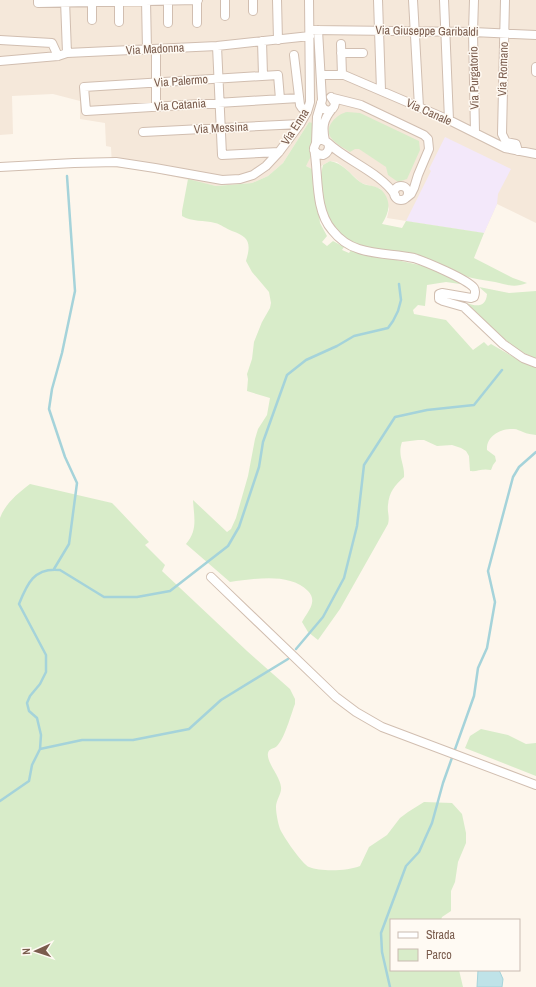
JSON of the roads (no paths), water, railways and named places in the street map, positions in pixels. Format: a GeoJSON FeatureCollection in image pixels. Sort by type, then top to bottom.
{"type":"FeatureCollection","features":[{"type":"Feature","properties":{"kind":"street"},"geometry":{"type":"LineString","coordinates":[[168,0],[168,24]]}},
{"type":"Feature","properties":{"kind":"street"},"geometry":{"type":"LineString","coordinates":[[38,2],[198,0],[197,23]]}},
{"type":"Feature","properties":{"kind":"street"},"geometry":{"type":"LineString","coordinates":[[225,0],[225,16]]}},
{"type":"Feature","properties":{"kind":"street"},"geometry":{"type":"LineString","coordinates":[[253,0],[253,11]]}},
{"type":"Feature","properties":{"kind":"street"},"geometry":{"type":"LineString","coordinates":[[277,0],[278,40]]}},
{"type":"Feature","properties":{"kind":"street"},"geometry":{"type":"LineString","coordinates":[[309,0],[312,32],[321,75],[322,106],[328,111],[333,108],[354,103]]}},
{"type":"Feature","properties":{"kind":"street"},"geometry":{"type":"LineString","coordinates":[[378,0],[381,90]]}},
{"type":"Feature","properties":{"kind":"street"},"geometry":{"type":"LineString","coordinates":[[413,0],[419,107]]}},
{"type":"Feature","properties":{"kind":"street"},"geometry":{"type":"LineString","coordinates":[[444,0],[449,120]]}},
{"type":"Feature","properties":{"kind":"street","name":"Via Purgatorio"},"geometry":{"type":"LineString","coordinates":[[474,0],[473,32],[475,132]]}},
{"type":"Feature","properties":{"kind":"street","name":"Via Romano"},"geometry":{"type":"LineString","coordinates":[[505,0],[502,137],[506,142],[516,144],[518,151]]}},
{"type":"Feature","properties":{"kind":"street"},"geometry":{"type":"LineString","coordinates":[[65,1],[67,53]]}},
{"type":"Feature","properties":{"kind":"street"},"geometry":{"type":"LineString","coordinates":[[92,1],[92,20]]}},
{"type":"Feature","properties":{"kind":"street"},"geometry":{"type":"LineString","coordinates":[[119,1],[119,22]]}},
{"type":"Feature","properties":{"kind":"street"},"geometry":{"type":"LineString","coordinates":[[146,1],[146,50]]}},
{"type":"Feature","properties":{"kind":"street","name":"Via Giuseppe Garibaldi"},"geometry":{"type":"LineString","coordinates":[[312,32],[379,30],[536,35]]}},
{"type":"Feature","properties":{"kind":"street","name":"Via Madonna"},"geometry":{"type":"LineString","coordinates":[[0,61],[58,56],[67,53],[217,46],[278,40],[312,32]]}},
{"type":"Feature","properties":{"kind":"street","name":"Via Enna"},"geometry":{"type":"LineString","coordinates":[[0,167],[116,162],[222,180],[240,179],[253,175],[266,166],[279,152],[307,112],[310,102],[312,32]]}},
{"type":"Feature","properties":{"kind":"street"},"geometry":{"type":"LineString","coordinates":[[0,40],[52,43],[58,56]]}},
{"type":"Feature","properties":{"kind":"street"},"geometry":{"type":"LineString","coordinates":[[262,41],[263,75]]}},
{"type":"Feature","properties":{"kind":"street"},"geometry":{"type":"LineString","coordinates":[[341,44],[342,75]]}},
{"type":"Feature","properties":{"kind":"street"},"geometry":{"type":"LineString","coordinates":[[217,46],[222,155],[279,152]]}},
{"type":"Feature","properties":{"kind":"street"},"geometry":{"type":"LineString","coordinates":[[156,49],[156,107]]}},
{"type":"Feature","properties":{"kind":"street"},"geometry":{"type":"LineString","coordinates":[[342,53],[363,53]]}},
{"type":"Feature","properties":{"kind":"street"},"geometry":{"type":"LineString","coordinates":[[294,55],[299,98],[302,108],[307,112]]}},
{"type":"Feature","properties":{"kind":"street"},"geometry":{"type":"LineString","coordinates":[[536,66],[536,72]]}},
{"type":"Feature","properties":{"kind":"street","name":"Via Palermo"},"geometry":{"type":"LineString","coordinates":[[84,87],[278,74],[280,99]]}},
{"type":"Feature","properties":{"kind":"street"},"geometry":{"type":"LineString","coordinates":[[317,170],[318,164],[329,148],[322,128],[326,117],[336,103],[321,75]]}},
{"type":"Feature","properties":{"kind":"street","name":"Via Canale"},"geometry":{"type":"LineString","coordinates":[[321,75],[342,75],[381,90],[449,120],[505,148],[536,154]]}},
{"type":"Feature","properties":{"kind":"street","name":"Via Catania"},"geometry":{"type":"LineString","coordinates":[[84,87],[86,111],[299,98]]}},
{"type":"Feature","properties":{"kind":"street"},"geometry":{"type":"LineString","coordinates":[[399,190],[399,200],[406,198],[411,194],[429,149],[428,139],[417,131],[361,104],[326,97],[322,101],[317,117],[315,146],[320,199],[323,215],[329,226],[347,243],[360,249],[414,259],[432,265],[467,283],[474,288],[474,297],[471,298],[442,293],[439,294],[439,298],[443,301],[464,307],[502,344],[523,358],[536,363]]}},
{"type":"Feature","properties":{"kind":"street","name":"Via Messina"},"geometry":{"type":"LineString","coordinates":[[143,132],[300,124]]}},
{"type":"Feature","properties":{"kind":"street"},"geometry":{"type":"LineString","coordinates":[[315,146],[320,140],[327,142],[340,154],[385,184],[399,190]]}},
{"type":"Feature","properties":{"kind":"street"},"geometry":{"type":"LineString","coordinates":[[315,146],[318,154],[340,154]]}},
{"type":"Feature","properties":{"kind":"street"},"geometry":{"type":"LineString","coordinates":[[399,190],[418,175]]}},
{"type":"Feature","properties":{"kind":"street"},"geometry":{"type":"LineString","coordinates":[[211,577],[336,697],[356,712],[382,727],[536,785]]}},
{"type":"Feature","properties":{"kind":"water"},"geometry":{"type":"Polygon","coordinates":[[[478,971],[499,971],[503,979],[502,987],[477,987],[478,971]]]}},
{"type":"Feature","properties":{"kind":"waterway"},"geometry":{"type":"LineString","coordinates":[[54,569],[69,544],[77,483],[65,457],[49,409],[52,389],[62,353],[75,291],[67,176]]}},
{"type":"Feature","properties":{"kind":"waterway"},"geometry":{"type":"LineString","coordinates":[[0,801],[29,781],[32,765],[40,749],[41,735],[37,718],[29,711],[27,703],[46,672],[46,655],[19,604],[25,590],[33,578],[44,571],[60,570],[104,597],[137,597],[170,591],[228,546],[239,527],[259,467],[263,442],[287,375],[306,360],[337,346],[354,336],[388,328],[398,311],[401,300],[399,284]]}},
{"type":"Feature","properties":{"kind":"waterway"},"geometry":{"type":"LineString","coordinates":[[296,649],[323,617],[344,578],[357,526],[364,465],[395,417],[427,410],[474,405],[502,370]]}},
{"type":"Feature","properties":{"kind":"waterway"},"geometry":{"type":"LineString","coordinates":[[390,987],[382,952],[381,933],[406,866],[419,852],[432,823],[443,783],[474,696],[478,668],[487,648],[495,602],[488,571],[513,477],[519,467],[536,452]]}},
{"type":"Feature","properties":{"kind":"waterway"},"geometry":{"type":"LineString","coordinates":[[40,749],[82,740],[133,740],[189,729],[221,700],[288,659]]}}]}
